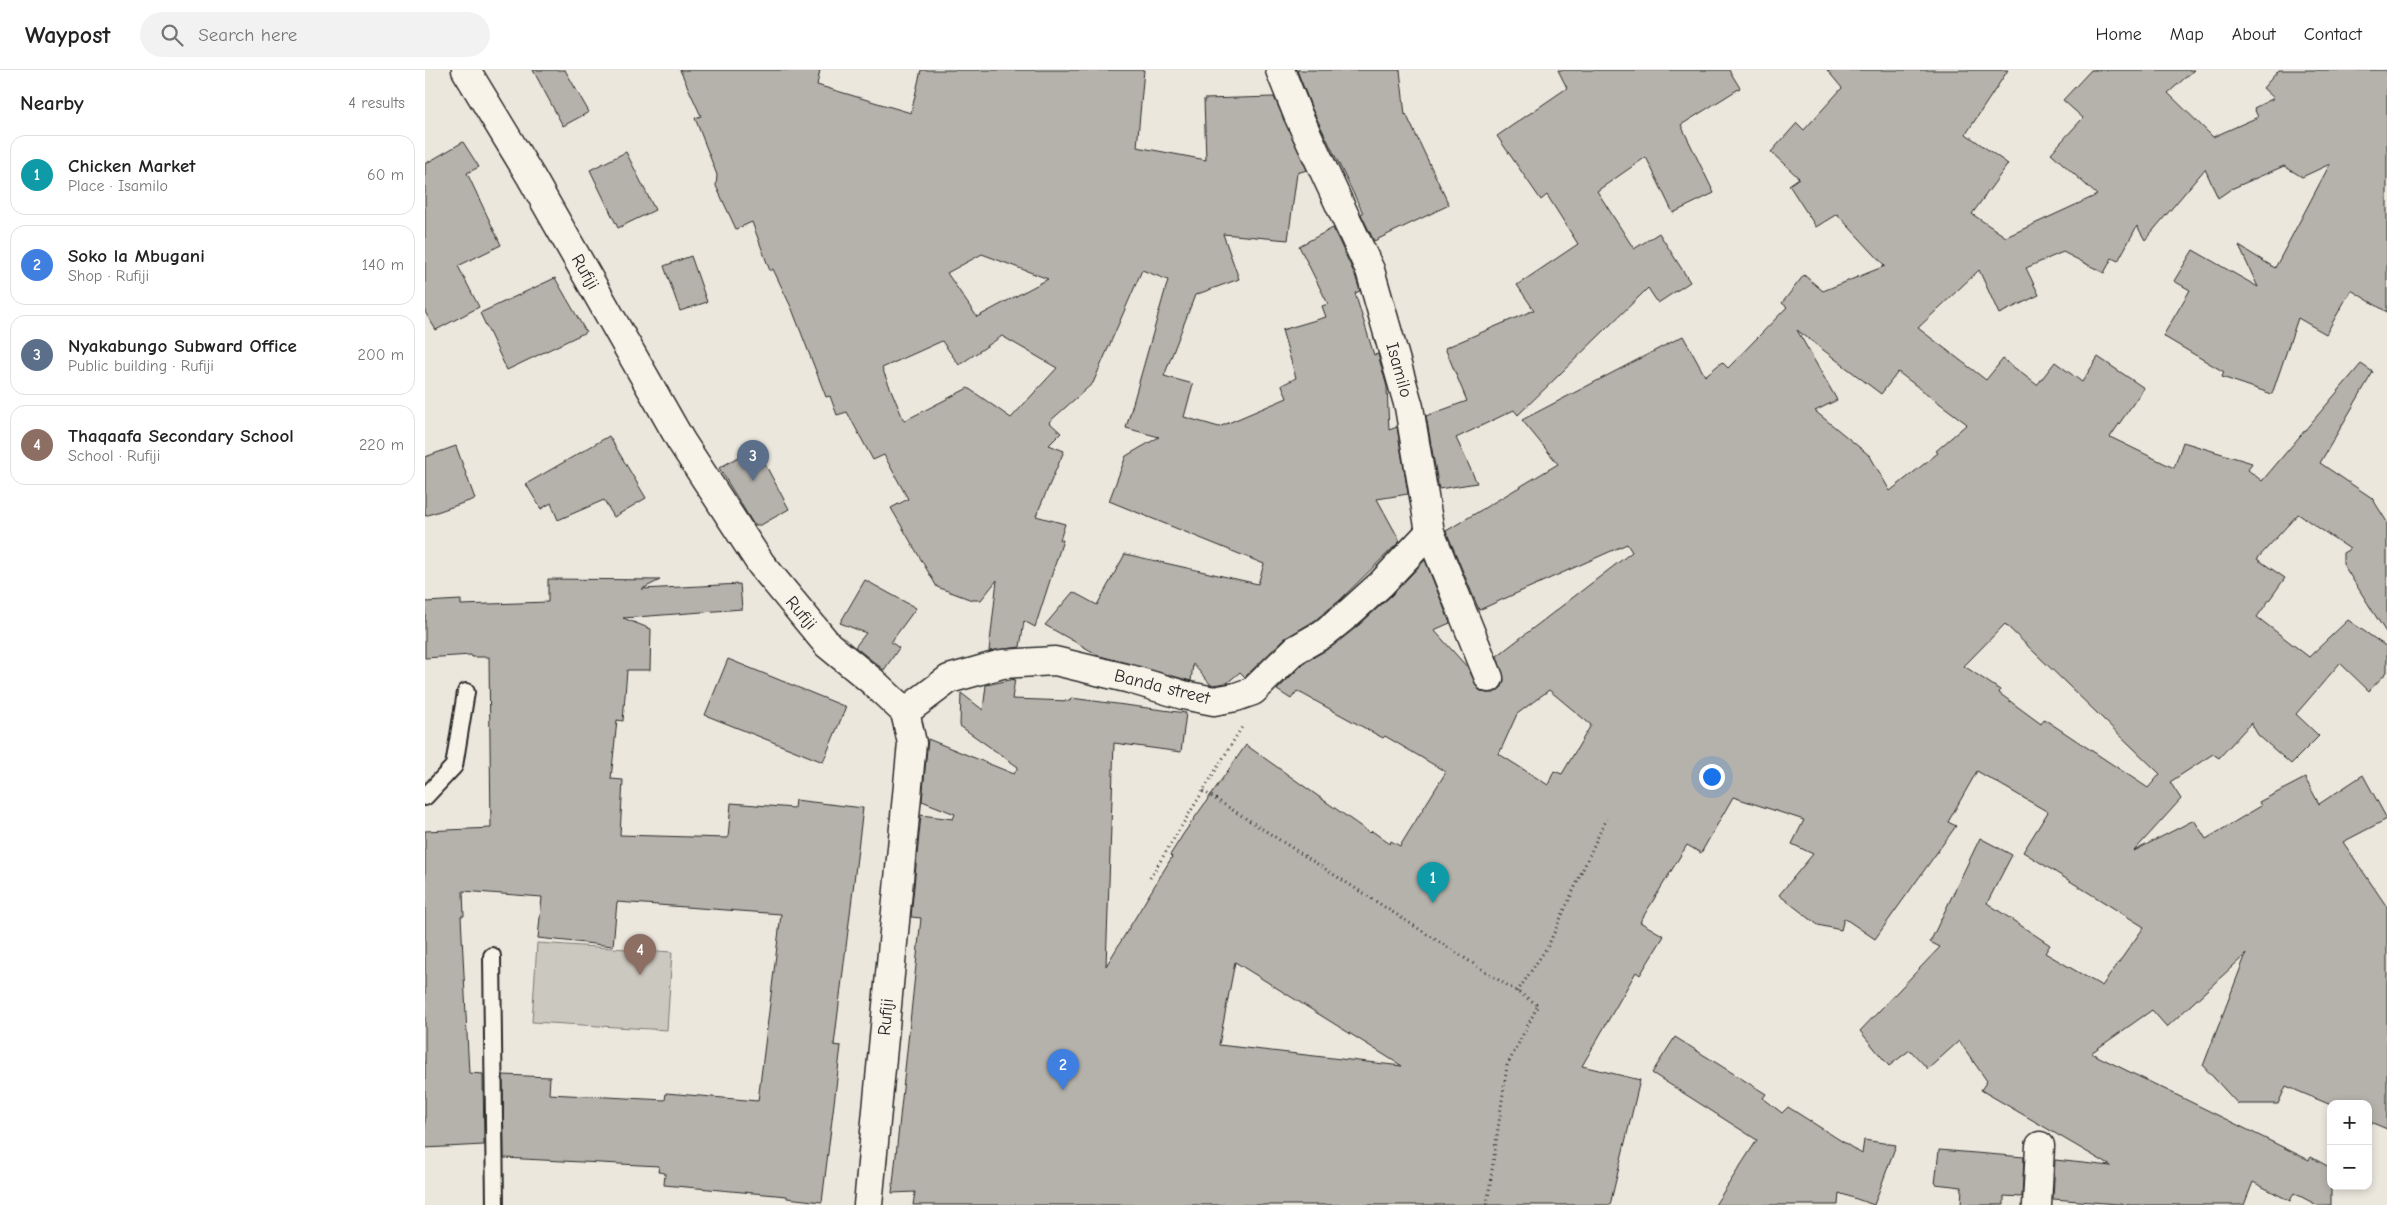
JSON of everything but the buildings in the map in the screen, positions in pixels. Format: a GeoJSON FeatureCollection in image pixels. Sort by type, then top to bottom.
{"type":"FeatureCollection","features":[{"type":"Feature","properties":{"kind":"street","name":"Rufiji"},"geometry":{"type":"LineString","coordinates":[[466,70],[531,178],[681,442],[761,564],[829,645],[905,712],[911,743],[868,1205]]}},
{"type":"Feature","properties":{"kind":"street","name":"Isamilo"},"geometry":{"type":"LineString","coordinates":[[1280,70],[1297,115],[1370,270],[1409,407],[1430,532],[1489,678]]}},
{"type":"Feature","properties":{"kind":"street","name":"Banda street"},"geometry":{"type":"LineString","coordinates":[[905,712],[949,679],[1002,664],[1055,661],[1130,678],[1183,695],[1214,701],[1236,697],[1253,691],[1295,650],[1323,634],[1349,613],[1381,584],[1430,532]]}},
{"type":"Feature","properties":{"kind":"street"},"geometry":{"type":"LineString","coordinates":[[2037,1205],[2041,1146]]}},
{"type":"Feature","properties":{"kind":"lane"},"geometry":{"type":"LineString","coordinates":[[425,797],[454,766],[466,692]]}},
{"type":"Feature","properties":{"kind":"lane"},"geometry":{"type":"LineString","coordinates":[[492,956],[495,1205]]}},
{"type":"Feature","properties":{"kind":"path"},"geometry":{"type":"LineString","coordinates":[[1150,878],[1244,724],[1236,697]]}},
{"type":"Feature","properties":{"kind":"path"},"geometry":{"type":"LineString","coordinates":[[1203,790],[1538,1005],[1507,1066],[1487,1205]]}},
{"type":"Feature","properties":{"kind":"path"},"geometry":{"type":"LineString","coordinates":[[1517,992],[1548,946],[1606,818]]}},
{"type":"Feature","properties":{"kind":"shaded area"},"geometry":{"type":"Polygon","coordinates":[[[537,943],[672,952],[667,1030],[532,1022],[537,943]]]}},
{"type":"Feature","properties":{"kind":"place","name":"Nyakabungo Subward Office"},"geometry":{"type":"Point","coordinates":[753,481]}},
{"type":"Feature","properties":{"kind":"place","name":"Chicken Market"},"geometry":{"type":"Point","coordinates":[1433,903]}},
{"type":"Feature","properties":{"kind":"place","name":"Thaqaafa Secondary School"},"geometry":{"type":"Point","coordinates":[640,975]}},
{"type":"Feature","properties":{"kind":"place","name":"Soko la Mbugani"},"geometry":{"type":"Point","coordinates":[1063,1090]}}]}
